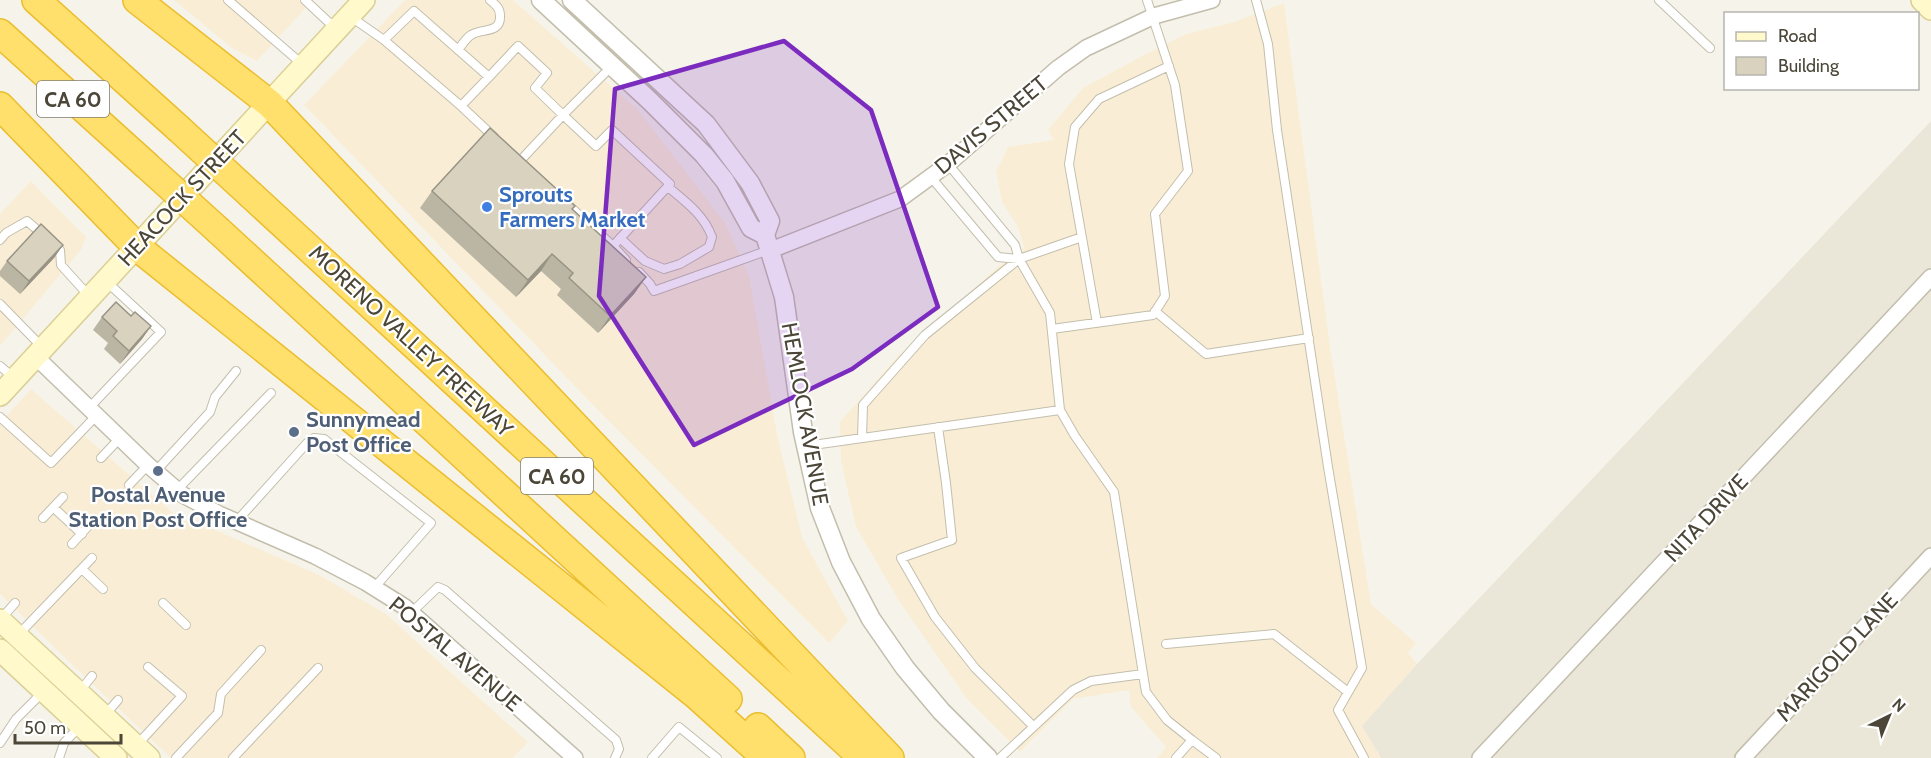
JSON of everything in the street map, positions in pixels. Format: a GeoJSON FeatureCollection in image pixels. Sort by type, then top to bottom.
{"type":"FeatureCollection","features":[{"type":"Feature","properties":{"kind":"highway","name":"MORENO VALLEY FREEWAY"},"geometry":{"type":"LineString","coordinates":[[36,0],[252,195],[863,758]]}},
{"type":"Feature","properties":{"kind":"highway"},"geometry":{"type":"LineString","coordinates":[[137,0],[270,104],[890,758]]}},
{"type":"Feature","properties":{"kind":"highway","name":"CA 60"},"geometry":{"type":"LineString","coordinates":[[0,33],[219,231],[791,758]]}},
{"type":"Feature","properties":{"kind":"highway"},"geometry":{"type":"LineString","coordinates":[[0,106],[137,247],[696,695],[766,758]]}},
{"type":"Feature","properties":{"kind":"main road"},"geometry":{"type":"LineString","coordinates":[[1922,0],[1931,9]]}},
{"type":"Feature","properties":{"kind":"main road","name":"HEACOCK STREET"},"geometry":{"type":"LineString","coordinates":[[0,395],[8,373],[39,352],[270,104],[353,10]]}},
{"type":"Feature","properties":{"kind":"main road"},"geometry":{"type":"LineString","coordinates":[[0,620],[17,636],[85,684],[104,716],[142,752]]}},
{"type":"Feature","properties":{"kind":"main road"},"geometry":{"type":"LineString","coordinates":[[1,652],[116,758]]}},
{"type":"Feature","properties":{"kind":"street"},"geometry":{"type":"LineString","coordinates":[[541,0],[704,155],[725,181],[751,228],[768,243]]}},
{"type":"Feature","properties":{"kind":"street","name":"HEMLOCK AVENUE"},"geometry":{"type":"LineString","coordinates":[[572,0],[706,124],[750,183],[770,221],[768,243],[784,297],[806,446],[820,508],[841,562],[872,619],[905,668],[941,711],[988,758]]}},
{"type":"Feature","properties":{"kind":"street","name":"DAVIS STREET"},"geometry":{"type":"LineString","coordinates":[[768,243],[900,199],[948,164],[1058,68],[1086,48],[1154,16],[1212,0]]}},
{"type":"Feature","properties":{"kind":"street","name":"NITA DRIVE"},"geometry":{"type":"LineString","coordinates":[[1480,758],[1931,277]]}},
{"type":"Feature","properties":{"kind":"street","name":"POSTAL AVENUE"},"geometry":{"type":"LineString","coordinates":[[39,352],[93,412],[177,490],[219,514],[315,556],[374,588],[411,614],[575,758]]}},
{"type":"Feature","properties":{"kind":"street","name":"MARIGOLD LANE"},"geometry":{"type":"LineString","coordinates":[[1743,758],[1931,556]]}},
{"type":"Feature","properties":{"kind":"lane"},"geometry":{"type":"LineString","coordinates":[[228,0],[304,66]]}},
{"type":"Feature","properties":{"kind":"lane"},"geometry":{"type":"LineString","coordinates":[[305,0],[353,10],[384,40],[462,106],[499,142]]}},
{"type":"Feature","properties":{"kind":"lane"},"geometry":{"type":"LineString","coordinates":[[384,40],[414,11],[417,0]]}},
{"type":"Feature","properties":{"kind":"lane"},"geometry":{"type":"LineString","coordinates":[[458,50],[469,35],[495,28],[500,23],[498,6],[490,0]]}},
{"type":"Feature","properties":{"kind":"lane"},"geometry":{"type":"LineString","coordinates":[[1052,329],[1153,315],[1166,296],[1155,214],[1188,171],[1174,85],[1148,0]]}},
{"type":"Feature","properties":{"kind":"lane"},"geometry":{"type":"LineString","coordinates":[[1256,0],[1268,44],[1277,130],[1328,467],[1362,668],[1338,711],[1364,758]]}},
{"type":"Feature","properties":{"kind":"lane"},"geometry":{"type":"LineString","coordinates":[[1659,0],[1710,48]]}},
{"type":"Feature","properties":{"kind":"lane"},"geometry":{"type":"LineString","coordinates":[[414,11],[489,77]]}},
{"type":"Feature","properties":{"kind":"lane"},"geometry":{"type":"LineString","coordinates":[[462,106],[518,46],[547,73],[535,88],[596,146],[612,130],[670,184],[613,246]]}},
{"type":"Feature","properties":{"kind":"lane"},"geometry":{"type":"LineString","coordinates":[[520,161],[612,66]]}},
{"type":"Feature","properties":{"kind":"lane"},"geometry":{"type":"LineString","coordinates":[[1097,323],[1069,164],[1075,127],[1099,99],[1169,66]]}},
{"type":"Feature","properties":{"kind":"lane"},"geometry":{"type":"LineString","coordinates":[[513,155],[528,169]]}},
{"type":"Feature","properties":{"kind":"lane"},"geometry":{"type":"LineString","coordinates":[[948,164],[1015,244],[1019,259],[1050,313],[1060,410],[1114,492],[1146,692],[1167,720],[1216,758]]}},
{"type":"Feature","properties":{"kind":"lane"},"geometry":{"type":"LineString","coordinates":[[930,176],[998,257],[1019,259]]}},
{"type":"Feature","properties":{"kind":"lane"},"geometry":{"type":"LineString","coordinates":[[620,238],[645,261],[664,269],[681,264],[709,247],[712,237],[708,225],[693,208],[668,187]]}},
{"type":"Feature","properties":{"kind":"lane"},"geometry":{"type":"LineString","coordinates":[[560,198],[613,246],[654,291],[768,243]]}},
{"type":"Feature","properties":{"kind":"lane"},"geometry":{"type":"LineString","coordinates":[[0,240],[6,233],[27,221],[60,250],[61,264],[90,297]]}},
{"type":"Feature","properties":{"kind":"lane"},"geometry":{"type":"LineString","coordinates":[[862,438],[863,405],[925,335],[1019,259],[1082,237]]}},
{"type":"Feature","properties":{"kind":"lane"},"geometry":{"type":"LineString","coordinates":[[0,417],[51,463],[161,332],[106,281]]}},
{"type":"Feature","properties":{"kind":"lane"},"geometry":{"type":"LineString","coordinates":[[0,304],[39,352]]}},
{"type":"Feature","properties":{"kind":"lane"},"geometry":{"type":"LineString","coordinates":[[1155,311],[1206,354],[1309,338]]}},
{"type":"Feature","properties":{"kind":"lane"},"geometry":{"type":"LineString","coordinates":[[129,485],[152,468],[210,412],[215,397],[236,371]]}},
{"type":"Feature","properties":{"kind":"lane"},"geometry":{"type":"LineString","coordinates":[[177,490],[271,393]]}},
{"type":"Feature","properties":{"kind":"lane"},"geometry":{"type":"LineString","coordinates":[[806,446],[1060,410]]}},
{"type":"Feature","properties":{"kind":"lane"},"geometry":{"type":"LineString","coordinates":[[938,427],[952,540],[901,558],[935,617],[975,668],[1033,726]]}},
{"type":"Feature","properties":{"kind":"lane"},"geometry":{"type":"LineString","coordinates":[[101,458],[120,438]]}},
{"type":"Feature","properties":{"kind":"lane"},"geometry":{"type":"LineString","coordinates":[[236,522],[307,443],[314,438],[324,439],[431,522],[374,588]]}},
{"type":"Feature","properties":{"kind":"lane"},"geometry":{"type":"LineString","coordinates":[[44,519],[63,497]]}},
{"type":"Feature","properties":{"kind":"lane"},"geometry":{"type":"LineString","coordinates":[[54,508],[82,534]]}},
{"type":"Feature","properties":{"kind":"lane"},"geometry":{"type":"LineString","coordinates":[[72,544],[92,524]]}},
{"type":"Feature","properties":{"kind":"lane"},"geometry":{"type":"LineString","coordinates":[[1,652],[92,558]]}},
{"type":"Feature","properties":{"kind":"lane"},"geometry":{"type":"LineString","coordinates":[[82,569],[103,589]]}},
{"type":"Feature","properties":{"kind":"lane"},"geometry":{"type":"LineString","coordinates":[[411,614],[438,587],[445,590],[616,740],[619,749],[615,758]]}},
{"type":"Feature","properties":{"kind":"lane"},"geometry":{"type":"LineString","coordinates":[[0,620],[15,603]]}},
{"type":"Feature","properties":{"kind":"lane"},"geometry":{"type":"LineString","coordinates":[[163,603],[186,625]]}},
{"type":"Feature","properties":{"kind":"lane"},"geometry":{"type":"LineString","coordinates":[[1166,644],[1274,634],[1348,692]]}},
{"type":"Feature","properties":{"kind":"lane"},"geometry":{"type":"LineString","coordinates":[[176,758],[218,713],[221,694],[261,650]]}},
{"type":"Feature","properties":{"kind":"lane"},"geometry":{"type":"LineString","coordinates":[[142,752],[182,696],[148,667]]}},
{"type":"Feature","properties":{"kind":"lane"},"geometry":{"type":"LineString","coordinates":[[233,758],[318,668]]}},
{"type":"Feature","properties":{"kind":"lane"},"geometry":{"type":"LineString","coordinates":[[1000,758],[1073,690],[1091,681],[1143,674]]}},
{"type":"Feature","properties":{"kind":"lane"},"geometry":{"type":"LineString","coordinates":[[0,742],[16,719],[44,691]]}},
{"type":"Feature","properties":{"kind":"lane"},"geometry":{"type":"LineString","coordinates":[[104,716],[118,700]]}},
{"type":"Feature","properties":{"kind":"lane"},"geometry":{"type":"LineString","coordinates":[[59,758],[64,743],[80,725]]}},
{"type":"Feature","properties":{"kind":"lane"},"geometry":{"type":"LineString","coordinates":[[652,758],[679,727],[717,758]]}},
{"type":"Feature","properties":{"kind":"lane"},"geometry":{"type":"LineString","coordinates":[[1176,758],[1192,740]]}},
{"type":"Feature","properties":{"kind":"highlighted area"},"geometry":{"type":"Polygon","coordinates":[[[784,41],[871,110],[938,307],[852,369],[694,445],[599,296],[615,89],[784,41]]]}},
{"type":"Feature","properties":{"kind":"shaded area"},"geometry":{"type":"Polygon","coordinates":[[[174,0],[313,0],[257,61],[233,49],[174,0]]]}},
{"type":"Feature","properties":{"kind":"shaded area"},"geometry":{"type":"Polygon","coordinates":[[[405,0],[513,0],[638,110],[725,223],[749,276],[777,434],[802,537],[848,621],[829,643],[593,405],[304,105],[405,0]]]}},
{"type":"Feature","properties":{"kind":"shaded area"},"geometry":{"type":"Polygon","coordinates":[[[1284,3],[1330,347],[1371,604],[1416,643],[1408,653],[1417,664],[1362,726],[1381,758],[1157,758],[1166,747],[1131,707],[1129,690],[1073,699],[1020,752],[967,699],[899,601],[856,527],[841,461],[840,422],[898,356],[999,266],[1024,248],[1018,227],[1002,202],[996,172],[1008,147],[1054,140],[1048,130],[1083,88],[1144,55],[1186,34],[1234,22],[1284,3]]]}},
{"type":"Feature","properties":{"kind":"shaded area"},"geometry":{"type":"Polygon","coordinates":[[[1931,121],[1931,758],[1381,758],[1361,726],[1931,121]]]}},
{"type":"Feature","properties":{"kind":"shaded area"},"geometry":{"type":"Polygon","coordinates":[[[31,181],[86,237],[81,250],[0,346],[0,214],[31,181]]]}},
{"type":"Feature","properties":{"kind":"shaded area"},"geometry":{"type":"Polygon","coordinates":[[[31,389],[181,520],[206,526],[319,575],[386,614],[528,742],[513,758],[171,758],[0,594],[0,423],[31,389]]]}},
{"type":"Feature","properties":{"kind":"building"},"geometry":{"type":"Polygon","coordinates":[[[490,128],[575,206],[572,209],[646,277],[610,316],[569,278],[573,273],[552,254],[528,280],[432,191],[490,128]]]}},
{"type":"Feature","properties":{"kind":"building"},"geometry":{"type":"Polygon","coordinates":[[[41,224],[63,245],[29,281],[7,261],[41,224]]]}},
{"type":"Feature","properties":{"kind":"building"},"geometry":{"type":"Polygon","coordinates":[[[116,302],[131,316],[135,312],[151,326],[129,351],[113,336],[117,331],[102,317],[116,302]]]}},
{"type":"Feature","properties":{"kind":"place","name":"Sprouts Farmers Market"},"geometry":{"type":"Point","coordinates":[487,207]}},
{"type":"Feature","properties":{"kind":"place","name":"Sunnymead Post Office"},"geometry":{"type":"Point","coordinates":[294,432]}},
{"type":"Feature","properties":{"kind":"place","name":"Postal Avenue Station Post Office"},"geometry":{"type":"Point","coordinates":[158,471]}}]}
